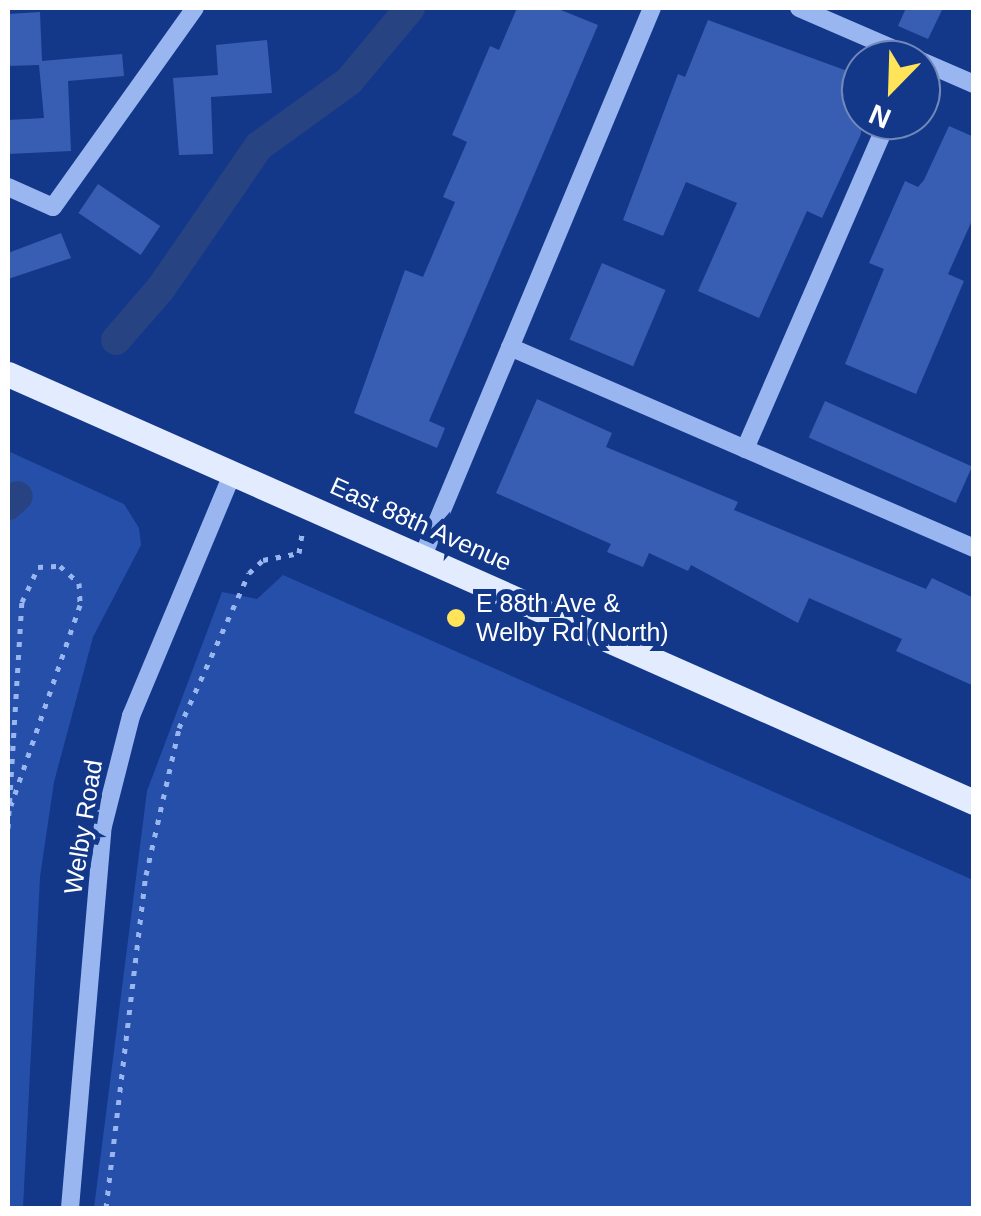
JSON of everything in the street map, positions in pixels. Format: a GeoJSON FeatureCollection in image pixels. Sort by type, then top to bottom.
{"type":"FeatureCollection","features":[{"type":"Feature","properties":{"kind":"main road","name":"East 88th Avenue"},"geometry":{"type":"LineString","coordinates":[[8,374],[974,802]]}},
{"type":"Feature","properties":{"kind":"street"},"geometry":{"type":"LineString","coordinates":[[8,186],[52,207],[195,8]]}},
{"type":"Feature","properties":{"kind":"street"},"geometry":{"type":"LineString","coordinates":[[422,558],[652,8]]}},
{"type":"Feature","properties":{"kind":"street"},"geometry":{"type":"LineString","coordinates":[[799,8],[872,40]]}},
{"type":"Feature","properties":{"kind":"street"},"geometry":{"type":"LineString","coordinates":[[941,70],[974,84]]}},
{"type":"Feature","properties":{"kind":"street"},"geometry":{"type":"LineString","coordinates":[[745,449],[879,140]]}},
{"type":"Feature","properties":{"kind":"street"},"geometry":{"type":"LineString","coordinates":[[510,346],[974,548]]}},
{"type":"Feature","properties":{"kind":"street","name":"Welby Road"},"geometry":{"type":"LineString","coordinates":[[70,1208],[103,826],[131,716],[232,474]]}},
{"type":"Feature","properties":{"kind":"path"},"geometry":{"type":"LineString","coordinates":[[106,1208],[146,875],[175,743],[205,661],[250,572],[263,560],[299,553],[307,506]]}},
{"type":"Feature","properties":{"kind":"path"},"geometry":{"type":"LineString","coordinates":[[8,828],[22,602],[38,568],[60,566],[79,583],[80,604],[11,805]]}},
{"type":"Feature","properties":{"kind":"shaded area"},"geometry":{"type":"Polygon","coordinates":[[[8,451],[124,504],[139,528],[141,545],[93,637],[54,782],[40,877],[23,1208],[8,1208],[8,451]]]}},
{"type":"Feature","properties":{"kind":"shaded area"},"geometry":{"type":"Polygon","coordinates":[[[283,575],[973,880],[973,1208],[94,1208],[147,791],[222,592],[257,599],[283,575]]]}},
{"type":"Feature","properties":{"kind":"building"},"geometry":{"type":"Polygon","coordinates":[[[517,8],[556,8],[598,25],[429,421],[445,428],[437,448],[354,413],[405,270],[423,277],[455,202],[443,197],[467,142],[452,135],[490,46],[499,50],[517,8]]]}},
{"type":"Feature","properties":{"kind":"building"},"geometry":{"type":"Polygon","coordinates":[[[906,8],[943,8],[928,39],[898,26],[906,8]]]}},
{"type":"Feature","properties":{"kind":"building"},"geometry":{"type":"Polygon","coordinates":[[[40,12],[42,61],[122,54],[124,76],[68,81],[71,151],[8,154],[8,120],[44,118],[39,65],[8,66],[8,14],[40,12]]]}},
{"type":"Feature","properties":{"kind":"building"},"geometry":{"type":"Polygon","coordinates":[[[708,20],[841,69],[841,140],[858,140],[822,218],[807,211],[759,318],[698,291],[737,203],[686,182],[663,236],[623,220],[678,74],[685,77],[708,20]]]}},
{"type":"Feature","properties":{"kind":"building"},"geometry":{"type":"Polygon","coordinates":[[[267,40],[272,93],[211,97],[213,154],[179,155],[173,78],[218,75],[216,45],[267,40]]]}},
{"type":"Feature","properties":{"kind":"building"},"geometry":{"type":"Polygon","coordinates":[[[949,126],[974,137],[974,216],[948,274],[964,281],[916,394],[845,364],[884,269],[869,263],[905,181],[918,187],[924,180],[949,126]]]}},
{"type":"Feature","properties":{"kind":"building"},"geometry":{"type":"Polygon","coordinates":[[[98,184],[160,226],[141,255],[78,213],[98,184]]]}},
{"type":"Feature","properties":{"kind":"building"},"geometry":{"type":"Polygon","coordinates":[[[61,233],[71,258],[8,279],[8,253],[61,233]]]}},
{"type":"Feature","properties":{"kind":"building"},"geometry":{"type":"Polygon","coordinates":[[[602,263],[666,290],[633,366],[570,339],[602,263]]]}},
{"type":"Feature","properties":{"kind":"building"},"geometry":{"type":"Polygon","coordinates":[[[537,399],[612,433],[606,447],[738,502],[734,510],[926,589],[932,578],[974,598],[974,686],[896,651],[902,639],[809,598],[798,623],[691,565],[688,571],[649,553],[643,567],[607,552],[611,544],[496,493],[537,399]]]}},
{"type":"Feature","properties":{"kind":"building"},"geometry":{"type":"Polygon","coordinates":[[[825,401],[972,466],[956,503],[809,438],[825,401]]]}},
{"type":"Feature","properties":{"kind":"waterway"},"geometry":{"type":"LineString","coordinates":[[116,340],[161,288],[259,146],[349,81],[410,8]]}},
{"type":"Feature","properties":{"kind":"waterway"},"geometry":{"type":"LineString","coordinates":[[8,505],[18,496]]}},
{"type":"Feature","properties":{"kind":"place","name":"E 88th Ave & Welby Rd (North)"},"geometry":{"type":"Point","coordinates":[456,618]}}]}
